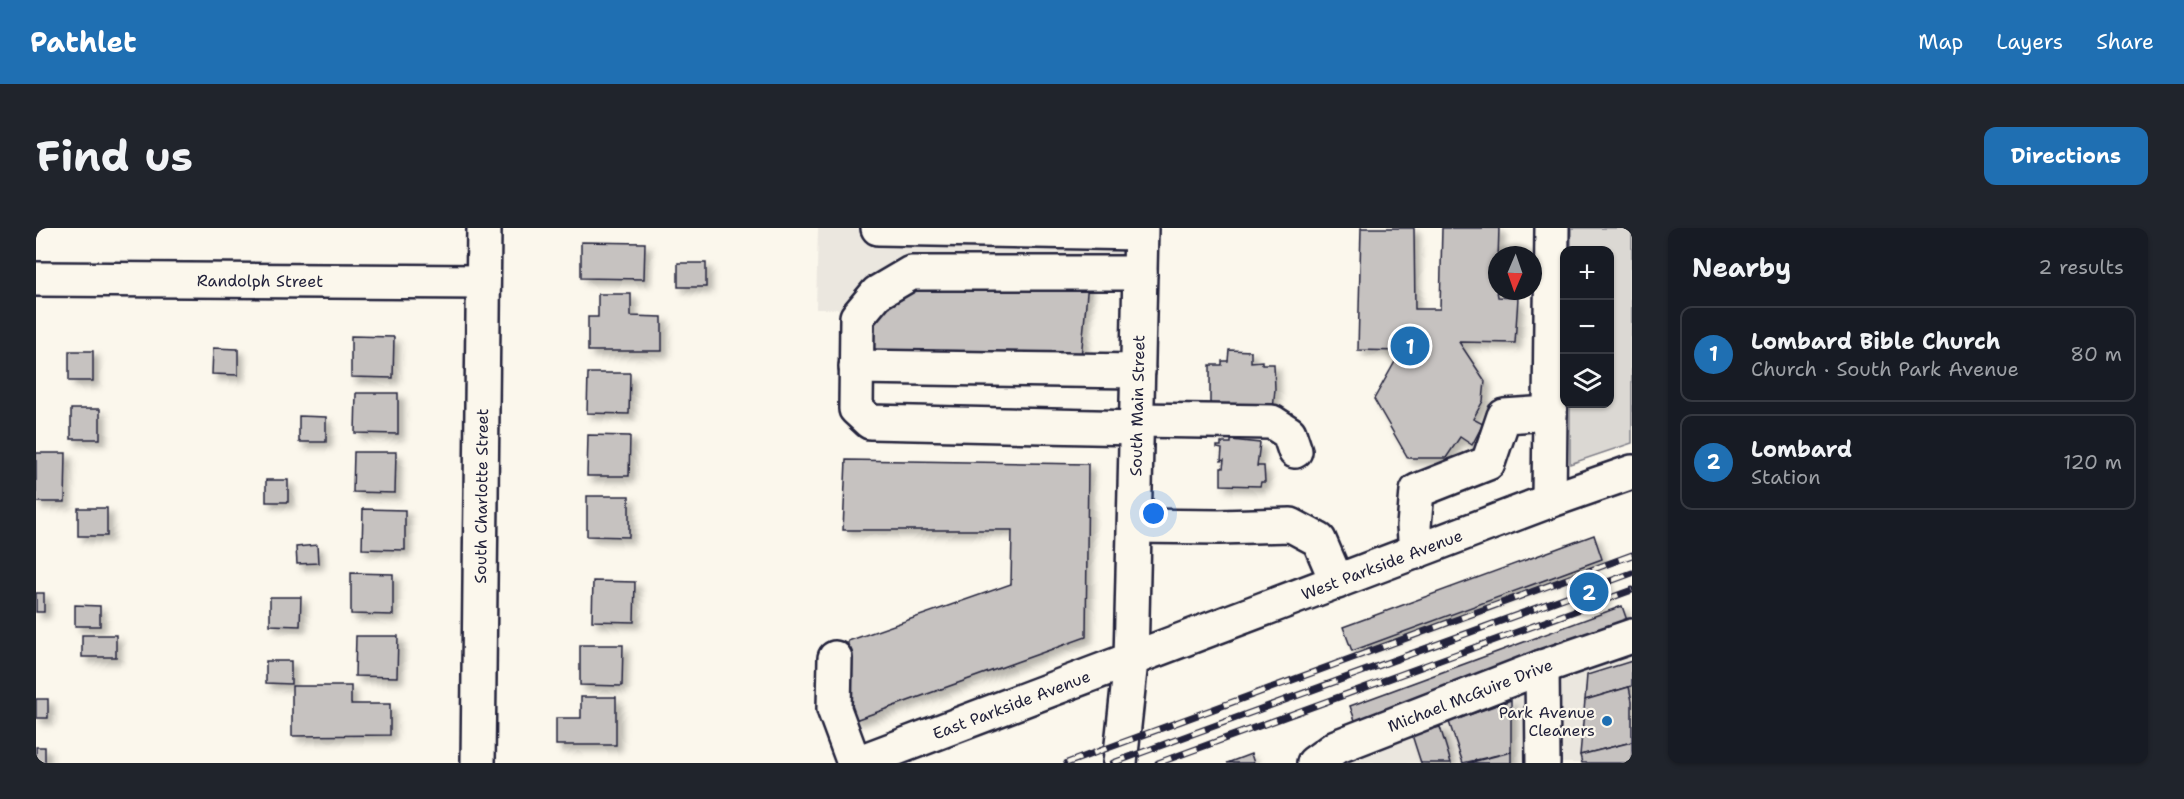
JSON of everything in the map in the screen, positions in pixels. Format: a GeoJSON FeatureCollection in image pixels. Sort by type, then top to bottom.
{"type":"FeatureCollection","features":[{"type":"Feature","properties":{"kind":"street","name":"South Charlotte Street"},"geometry":{"type":"LineString","coordinates":[[478,763],[484,228]]}},
{"type":"Feature","properties":{"kind":"street"},"geometry":{"type":"LineString","coordinates":[[879,228],[1140,230]]}},
{"type":"Feature","properties":{"kind":"street"},"geometry":{"type":"LineString","coordinates":[[1549,501],[1552,228]]}},
{"type":"Feature","properties":{"kind":"street","name":"South Main Street"},"geometry":{"type":"LineString","coordinates":[[1120,763],[1131,661],[1140,230]]}},
{"type":"Feature","properties":{"kind":"street"},"geometry":{"type":"LineString","coordinates":[[1140,273],[911,273],[877,293],[857,317],[855,409],[870,422],[1137,424],[1272,422],[1289,433],[1295,451]]}},
{"type":"Feature","properties":{"kind":"street","name":"Randolph Street"},"geometry":{"type":"LineString","coordinates":[[36,279],[483,282]]}},
{"type":"Feature","properties":{"kind":"street"},"geometry":{"type":"LineString","coordinates":[[856,367],[1138,372]]}},
{"type":"Feature","properties":{"kind":"street"},"geometry":{"type":"LineString","coordinates":[[1416,552],[1414,526],[1417,491],[1488,463],[1503,416],[1550,413]]}},
{"type":"Feature","properties":{"kind":"street","name":"West Parkside Avenue"},"geometry":{"type":"LineString","coordinates":[[1131,661],[1549,501],[1632,472]]}},
{"type":"Feature","properties":{"kind":"street"},"geometry":{"type":"LineString","coordinates":[[1135,526],[1291,525],[1319,540],[1337,582]]}},
{"type":"Feature","properties":{"kind":"street","name":"Michael McGuire Drive"},"geometry":{"type":"LineString","coordinates":[[1314,763],[1336,747],[1542,667],[1632,636]]}},
{"type":"Feature","properties":{"kind":"street"},"geometry":{"type":"LineString","coordinates":[[835,658],[834,709],[856,763]]}},
{"type":"Feature","properties":{"kind":"street","name":"East Parkside Avenue"},"geometry":{"type":"LineString","coordinates":[[856,763],[1131,661]]}},
{"type":"Feature","properties":{"kind":"street"},"geometry":{"type":"LineString","coordinates":[[1542,667],[1543,763]]}},
{"type":"Feature","properties":{"kind":"shaded area"},"geometry":{"type":"Polygon","coordinates":[[[818,228],[1124,228],[1123,259],[1109,256],[1040,261],[921,308],[816,309],[818,228]]]}},
{"type":"Feature","properties":{"kind":"shaded area"},"geometry":{"type":"Polygon","coordinates":[[[1571,228],[1632,228],[1632,443],[1570,464],[1570,408],[1614,408],[1614,246],[1571,246],[1571,228]]]}},
{"type":"Feature","properties":{"kind":"shaded area"},"geometry":{"type":"Polygon","coordinates":[[[1632,626],[1632,763],[1297,763],[1303,750],[1632,626]]]}},
{"type":"Feature","properties":{"kind":"building"},"geometry":{"type":"Polygon","coordinates":[[[1361,228],[1414,228],[1415,309],[1440,309],[1442,228],[1499,228],[1498,246],[1488,246],[1488,300],[1518,300],[1515,343],[1459,342],[1485,381],[1483,401],[1473,419],[1483,424],[1472,445],[1460,437],[1446,458],[1408,458],[1374,399],[1401,351],[1358,350],[1361,228]]]}},
{"type":"Feature","properties":{"kind":"building"},"geometry":{"type":"Polygon","coordinates":[[[581,242],[645,243],[644,279],[581,278],[581,242]]]}},
{"type":"Feature","properties":{"kind":"building"},"geometry":{"type":"Polygon","coordinates":[[[678,263],[706,263],[706,287],[678,287],[678,263]]]}},
{"type":"Feature","properties":{"kind":"building"},"geometry":{"type":"Polygon","coordinates":[[[1088,282],[1081,358],[871,357],[871,319],[894,295],[934,284],[1088,282]]]}},
{"type":"Feature","properties":{"kind":"building"},"geometry":{"type":"Polygon","coordinates":[[[598,294],[631,294],[631,316],[662,317],[662,351],[588,351],[588,317],[598,317],[598,294]]]}},
{"type":"Feature","properties":{"kind":"building"},"geometry":{"type":"Polygon","coordinates":[[[351,336],[394,337],[393,378],[351,377],[351,336]]]}},
{"type":"Feature","properties":{"kind":"building"},"geometry":{"type":"Polygon","coordinates":[[[213,348],[238,349],[238,375],[212,374],[213,348]]]}},
{"type":"Feature","properties":{"kind":"building"},"geometry":{"type":"Polygon","coordinates":[[[1229,350],[1251,351],[1251,362],[1262,361],[1262,364],[1274,364],[1273,410],[1210,409],[1210,365],[1222,365],[1222,361],[1228,361],[1229,350]]]}},
{"type":"Feature","properties":{"kind":"building"},"geometry":{"type":"Polygon","coordinates":[[[69,351],[93,351],[93,381],[69,381],[69,351]]]}},
{"type":"Feature","properties":{"kind":"building"},"geometry":{"type":"Polygon","coordinates":[[[588,373],[630,373],[629,414],[587,413],[588,373]]]}},
{"type":"Feature","properties":{"kind":"building"},"geometry":{"type":"Polygon","coordinates":[[[356,393],[398,393],[398,434],[355,433],[356,393]]]}},
{"type":"Feature","properties":{"kind":"building"},"geometry":{"type":"Polygon","coordinates":[[[71,409],[100,409],[100,439],[71,439],[71,409]]]}},
{"type":"Feature","properties":{"kind":"building"},"geometry":{"type":"Polygon","coordinates":[[[299,416],[326,417],[326,442],[299,442],[299,416]]]}},
{"type":"Feature","properties":{"kind":"building"},"geometry":{"type":"Polygon","coordinates":[[[588,435],[630,436],[629,476],[587,476],[588,435]]]}},
{"type":"Feature","properties":{"kind":"building"},"geometry":{"type":"Polygon","coordinates":[[[1231,440],[1260,443],[1257,466],[1264,466],[1265,482],[1261,482],[1260,486],[1221,485],[1221,468],[1223,468],[1224,460],[1221,461],[1222,449],[1217,446],[1221,446],[1221,443],[1231,443],[1231,440]]]}},
{"type":"Feature","properties":{"kind":"building"},"geometry":{"type":"Polygon","coordinates":[[[354,452],[396,452],[395,493],[353,492],[354,452]]]}},
{"type":"Feature","properties":{"kind":"building"},"geometry":{"type":"Polygon","coordinates":[[[36,453],[66,453],[65,502],[36,502],[36,453]]]}},
{"type":"Feature","properties":{"kind":"building"},"geometry":{"type":"Polygon","coordinates":[[[846,460],[1088,464],[1086,637],[855,720],[847,706],[848,641],[1011,584],[1012,530],[843,530],[846,460]]]}},
{"type":"Feature","properties":{"kind":"building"},"geometry":{"type":"Polygon","coordinates":[[[266,480],[288,480],[288,502],[266,502],[266,480]]]}},
{"type":"Feature","properties":{"kind":"building"},"geometry":{"type":"Polygon","coordinates":[[[587,496],[629,496],[629,537],[587,536],[587,496]]]}},
{"type":"Feature","properties":{"kind":"building"},"geometry":{"type":"Polygon","coordinates":[[[78,508],[107,508],[107,536],[78,536],[78,508]]]}},
{"type":"Feature","properties":{"kind":"building"},"geometry":{"type":"Polygon","coordinates":[[[363,509],[405,510],[405,550],[362,549],[363,509]]]}},
{"type":"Feature","properties":{"kind":"building"},"geometry":{"type":"Polygon","coordinates":[[[1594,535],[1602,559],[1352,651],[1343,627],[1594,535]]]}},
{"type":"Feature","properties":{"kind":"building"},"geometry":{"type":"Polygon","coordinates":[[[317,545],[318,563],[297,564],[296,547],[317,545]]]}},
{"type":"Feature","properties":{"kind":"building"},"geometry":{"type":"Polygon","coordinates":[[[351,573],[393,574],[393,615],[351,614],[351,573]]]}},
{"type":"Feature","properties":{"kind":"building"},"geometry":{"type":"Polygon","coordinates":[[[593,581],[635,582],[634,622],[592,621],[593,581]]]}},
{"type":"Feature","properties":{"kind":"building"},"geometry":{"type":"Polygon","coordinates":[[[36,593],[44,593],[44,612],[36,612],[36,593]]]}},
{"type":"Feature","properties":{"kind":"building"},"geometry":{"type":"Polygon","coordinates":[[[270,597],[301,597],[300,626],[270,625],[270,597]]]}},
{"type":"Feature","properties":{"kind":"building"},"geometry":{"type":"Polygon","coordinates":[[[75,605],[100,606],[100,626],[75,626],[75,605]]]}},
{"type":"Feature","properties":{"kind":"building"},"geometry":{"type":"Polygon","coordinates":[[[1622,606],[1630,629],[1358,729],[1350,706],[1622,606]]]}},
{"type":"Feature","properties":{"kind":"building"},"geometry":{"type":"Polygon","coordinates":[[[82,635],[116,635],[116,657],[82,657],[82,635]]]}},
{"type":"Feature","properties":{"kind":"building"},"geometry":{"type":"Polygon","coordinates":[[[356,636],[398,636],[397,677],[355,676],[356,636]]]}},
{"type":"Feature","properties":{"kind":"building"},"geometry":{"type":"Polygon","coordinates":[[[580,645],[623,645],[622,686],[580,685],[580,645]]]}},
{"type":"Feature","properties":{"kind":"building"},"geometry":{"type":"Polygon","coordinates":[[[266,661],[291,661],[291,684],[266,683],[266,661]]]}},
{"type":"Feature","properties":{"kind":"building"},"geometry":{"type":"Polygon","coordinates":[[[1632,661],[1632,686],[1585,700],[1587,675],[1632,661]]]}},
{"type":"Feature","properties":{"kind":"building"},"geometry":{"type":"Polygon","coordinates":[[[292,686],[351,686],[351,704],[390,704],[390,735],[292,736],[292,686]]]}},
{"type":"Feature","properties":{"kind":"building","name":"Park Avenue Cleaners"},"geometry":{"type":"Polygon","coordinates":[[[1629,687],[1632,701],[1632,742],[1580,755],[1585,700],[1629,687]]]}},
{"type":"Feature","properties":{"kind":"building"},"geometry":{"type":"Polygon","coordinates":[[[581,697],[616,697],[616,745],[556,745],[556,718],[581,718],[581,697]]]}},
{"type":"Feature","properties":{"kind":"building"},"geometry":{"type":"Polygon","coordinates":[[[36,699],[48,699],[48,718],[36,718],[36,699]]]}},
{"type":"Feature","properties":{"kind":"building"},"geometry":{"type":"Polygon","coordinates":[[[1511,700],[1511,752],[1463,763],[1449,722],[1511,700]]]}},
{"type":"Feature","properties":{"kind":"building"},"geometry":{"type":"Polygon","coordinates":[[[1440,727],[1451,763],[1421,763],[1412,735],[1440,727]]]}},
{"type":"Feature","properties":{"kind":"building"},"geometry":{"type":"Polygon","coordinates":[[[1632,742],[1632,763],[1582,763],[1580,755],[1632,742]]]}},
{"type":"Feature","properties":{"kind":"building"},"geometry":{"type":"Polygon","coordinates":[[[36,747],[45,747],[45,763],[36,763],[36,747]]]}},
{"type":"Feature","properties":{"kind":"building"},"geometry":{"type":"Polygon","coordinates":[[[1511,752],[1511,763],[1468,763],[1511,752]]]}},
{"type":"Feature","properties":{"kind":"building"},"geometry":{"type":"Polygon","coordinates":[[[1251,754],[1254,763],[1227,763],[1251,754]]]}},
{"type":"Feature","properties":{"kind":"railway"},"geometry":{"type":"LineString","coordinates":[[1067,763],[1632,555]]}},
{"type":"Feature","properties":{"kind":"railway"},"geometry":{"type":"LineString","coordinates":[[1113,763],[1632,573]]}},
{"type":"Feature","properties":{"kind":"railway"},"geometry":{"type":"LineString","coordinates":[[1158,763],[1632,590]]}},
{"type":"Feature","properties":{"kind":"place","name":"Lombard Bible Church"},"geometry":{"type":"Point","coordinates":[1410,346]}},
{"type":"Feature","properties":{"kind":"place","name":"Lombard"},"geometry":{"type":"Point","coordinates":[1589,592]}},
{"type":"Feature","properties":{"kind":"place","name":"Park Avenue Cleaners"},"geometry":{"type":"Point","coordinates":[1607,721]}}]}
